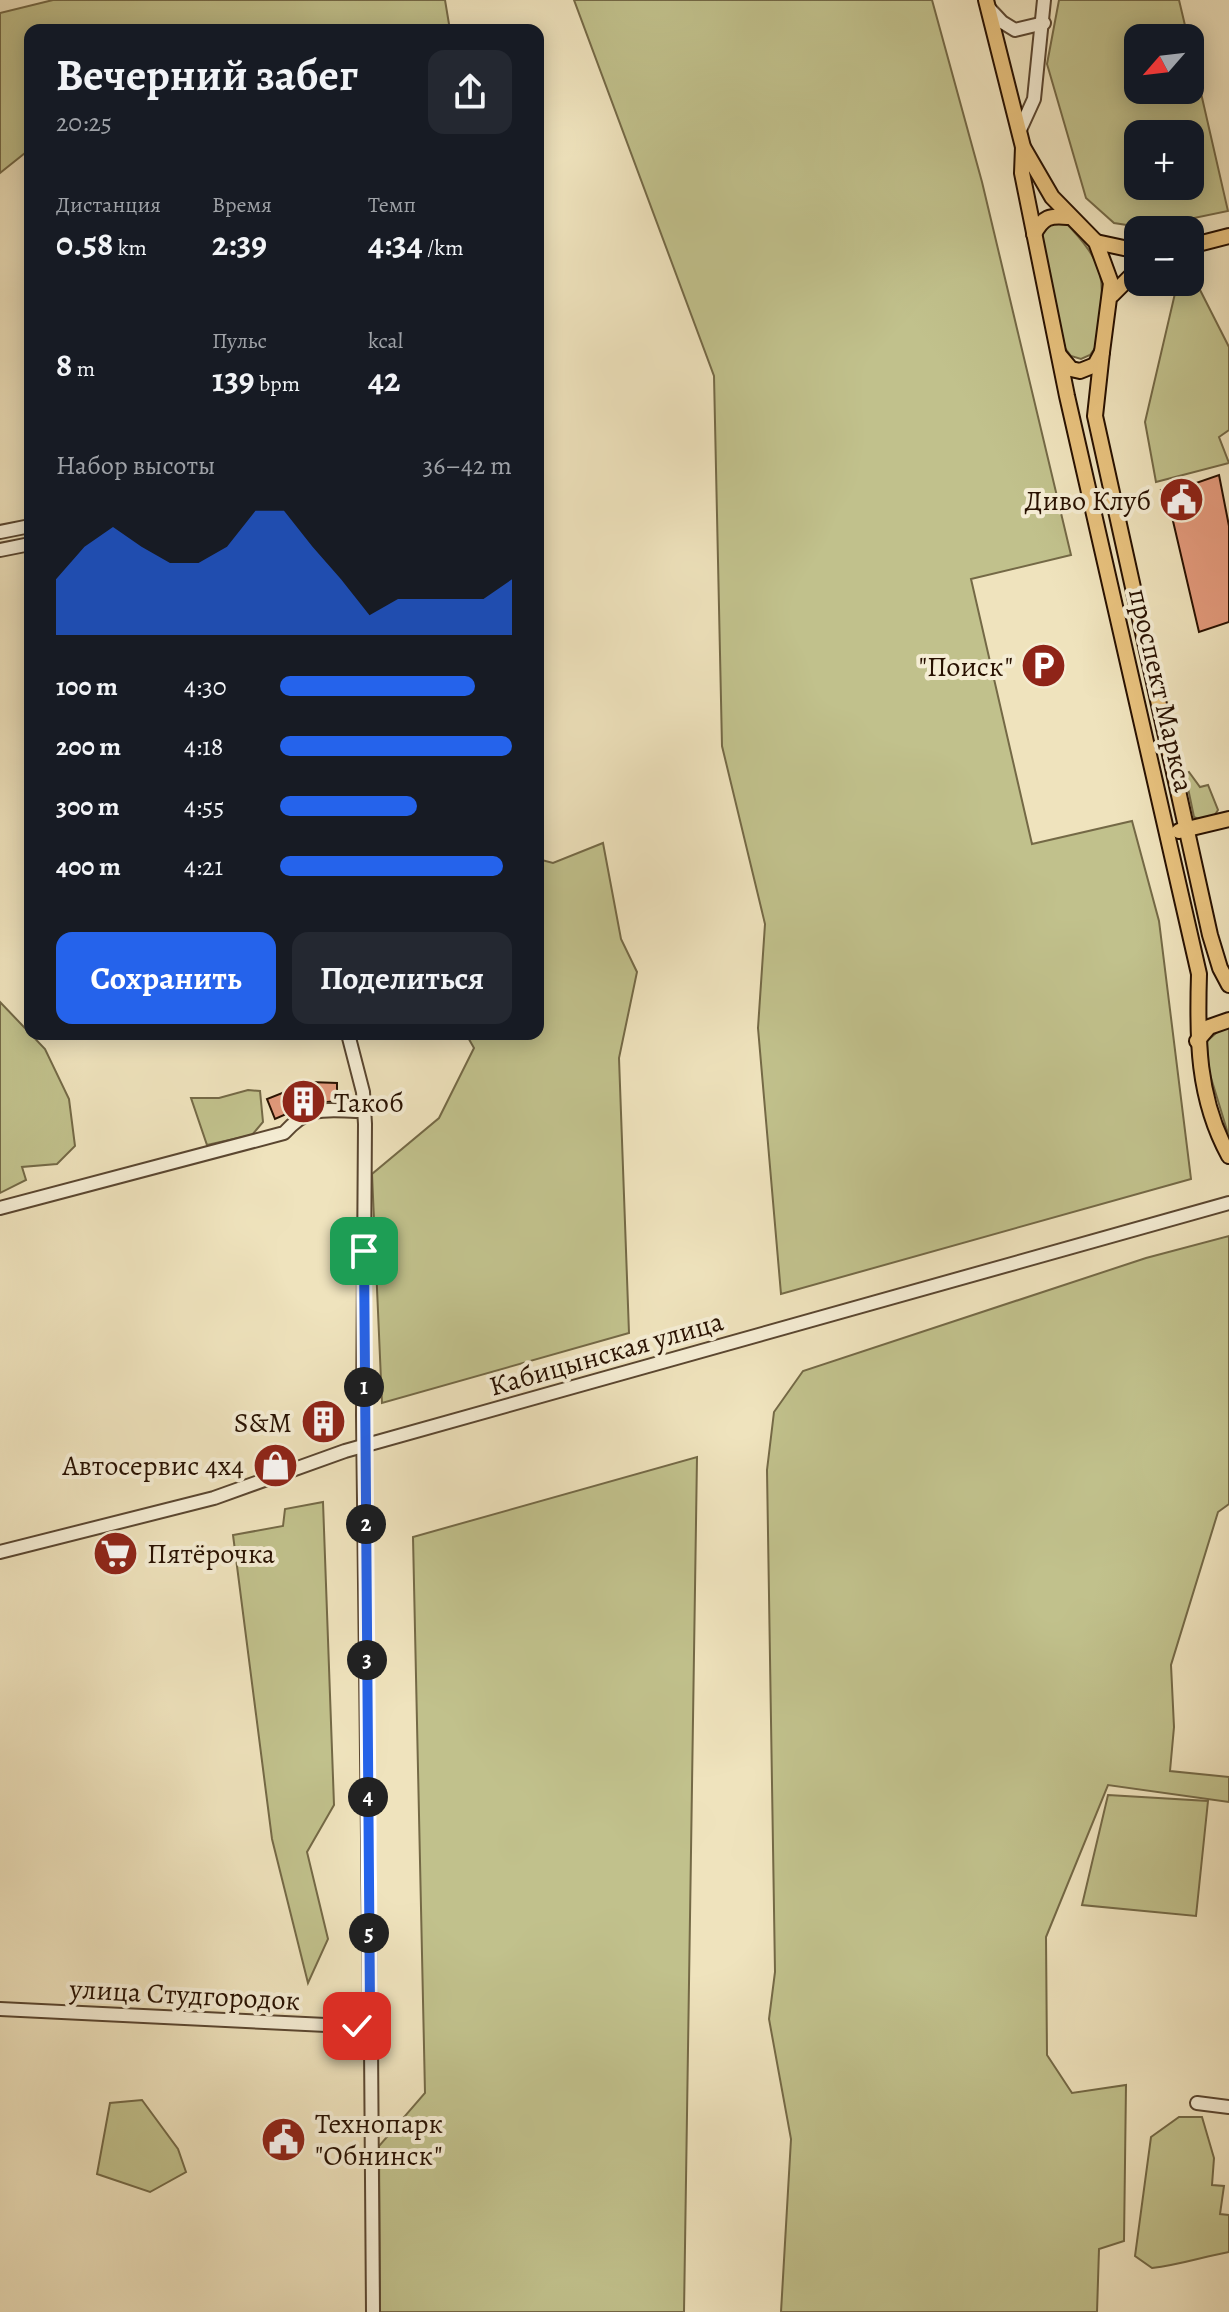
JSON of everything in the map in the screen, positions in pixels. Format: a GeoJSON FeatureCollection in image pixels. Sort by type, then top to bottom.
{"type":"FeatureCollection","features":[{"type":"Feature","properties":{"kind":"main road"},"geometry":{"type":"LineString","coordinates":[[986,3],[1021,139],[1041,182],[1068,217],[1096,242],[1111,283],[1112,295]]}},
{"type":"Feature","properties":{"kind":"main road","name":"проспект Маркса"},"geometry":{"type":"LineString","coordinates":[[1021,139],[1022,173],[1057,352],[1199,974],[1197,1041],[1201,1080],[1229,1156]]}},
{"type":"Feature","properties":{"kind":"main road"},"geometry":{"type":"LineString","coordinates":[[1034,234],[1043,219],[1052,215],[1068,217]]}},
{"type":"Feature","properties":{"kind":"main road"},"geometry":{"type":"LineString","coordinates":[[1204,242],[1229,236]]}},
{"type":"Feature","properties":{"kind":"main road"},"geometry":{"type":"LineString","coordinates":[[1096,242],[1124,248]]}},
{"type":"Feature","properties":{"kind":"main road"},"geometry":{"type":"LineString","coordinates":[[1112,295],[1124,283]]}},
{"type":"Feature","properties":{"kind":"main road","name":"проспект Маркса"},"geometry":{"type":"LineString","coordinates":[[1112,295],[1095,416],[1210,935],[1229,985]]}},
{"type":"Feature","properties":{"kind":"main road"},"geometry":{"type":"LineString","coordinates":[[1057,352],[1071,369],[1080,371],[1095,365],[1102,352]]}},
{"type":"Feature","properties":{"kind":"main road"},"geometry":{"type":"LineString","coordinates":[[1167,833],[1229,819]]}},
{"type":"Feature","properties":{"kind":"main road"},"geometry":{"type":"LineString","coordinates":[[1197,1041],[1209,1027],[1229,1020]]}},
{"type":"Feature","properties":{"kind":"street"},"geometry":{"type":"LineString","coordinates":[[1021,139],[1034,99],[1044,0]]}},
{"type":"Feature","properties":{"kind":"street"},"geometry":{"type":"LineString","coordinates":[[986,3],[1015,30],[1044,23]]}},
{"type":"Feature","properties":{"kind":"street"},"geometry":{"type":"LineString","coordinates":[[0,532],[24,527]]}},
{"type":"Feature","properties":{"kind":"street"},"geometry":{"type":"LineString","coordinates":[[0,550],[24,545]]}},
{"type":"Feature","properties":{"kind":"street"},"geometry":{"type":"LineString","coordinates":[[350,1040],[363,1092],[364,1111],[370,2007],[367,2027],[371,2045],[373,2312]]}},
{"type":"Feature","properties":{"kind":"street"},"geometry":{"type":"LineString","coordinates":[[0,1208],[284,1133],[296,1119],[310,1111],[364,1111]]}},
{"type":"Feature","properties":{"kind":"street","name":"Кабицынская улица"},"geometry":{"type":"LineString","coordinates":[[0,1552],[214,1498],[260,1484],[311,1462],[1228,1202]]}},
{"type":"Feature","properties":{"kind":"street","name":"улица Студгородок"},"geometry":{"type":"LineString","coordinates":[[0,2009],[367,2027]]}},
{"type":"Feature","properties":{"kind":"street"},"geometry":{"type":"LineString","coordinates":[[1197,2103],[1229,2107]]}},
{"type":"Feature","properties":{"kind":"green space"},"geometry":{"type":"Polygon","coordinates":[[[53,0],[445,0],[449,24],[24,24],[24,154],[0,173],[0,13],[53,0]]]}},
{"type":"Feature","properties":{"kind":"green space"},"geometry":{"type":"Polygon","coordinates":[[[574,0],[932,0],[982,182],[1071,555],[971,579],[1032,844],[1132,821],[1159,921],[1191,1179],[781,1294],[758,1028],[765,924],[722,746],[714,376],[574,0]]]}},
{"type":"Feature","properties":{"kind":"green space"},"geometry":{"type":"Polygon","coordinates":[[[1059,0],[1179,0],[1185,24],[1124,24],[1124,104],[1204,104],[1228,211],[1204,216],[1124,216],[1124,225],[1114,223],[1086,198],[1047,64],[1059,0]]]}},
{"type":"Feature","properties":{"kind":"green space"},"geometry":{"type":"Polygon","coordinates":[[[1064,221],[1090,253],[1101,279],[1101,308],[1095,348],[1090,355],[1081,359],[1071,356],[1065,348],[1039,235],[1042,226],[1064,221]]]}},
{"type":"Feature","properties":{"kind":"green space"},"geometry":{"type":"Polygon","coordinates":[[[1174,296],[1203,296],[1229,347],[1229,430],[1219,437],[1229,463],[1156,482],[1145,422],[1174,296]]]}},
{"type":"Feature","properties":{"kind":"green space"},"geometry":{"type":"Polygon","coordinates":[[[1189,772],[1200,787],[1208,785],[1218,810],[1214,816],[1194,817],[1185,774],[1189,772]]]}},
{"type":"Feature","properties":{"kind":"green space"},"geometry":{"type":"Polygon","coordinates":[[[603,843],[621,939],[637,972],[619,1058],[629,1333],[382,1403],[372,1174],[439,1118],[474,1048],[469,1040],[544,1040],[544,861],[553,863],[603,843]]]}},
{"type":"Feature","properties":{"kind":"green space"},"geometry":{"type":"Polygon","coordinates":[[[0,1002],[24,1027],[24,1040],[36,1040],[45,1049],[69,1099],[75,1146],[57,1164],[22,1167],[26,1180],[0,1193],[0,1002]]]}},
{"type":"Feature","properties":{"kind":"green space"},"geometry":{"type":"Polygon","coordinates":[[[1223,1027],[1229,1027],[1229,1137],[1208,1068],[1207,1041],[1223,1027]]]}},
{"type":"Feature","properties":{"kind":"green space"},"geometry":{"type":"Polygon","coordinates":[[[248,1090],[260,1091],[263,1122],[252,1135],[207,1145],[191,1098],[219,1098],[248,1090]]]}},
{"type":"Feature","properties":{"kind":"green space"},"geometry":{"type":"Polygon","coordinates":[[[1229,1236],[1229,1504],[1218,1512],[1171,1665],[1174,1727],[1170,1771],[1229,1777],[1229,1802],[1108,1785],[1046,1937],[1047,2055],[1072,2093],[1126,2085],[1124,2241],[1099,2249],[1097,2312],[781,2312],[791,2139],[769,2019],[775,1972],[767,1470],[774,1412],[803,1371],[1146,1258],[1229,1236]]]}},
{"type":"Feature","properties":{"kind":"green space"},"geometry":{"type":"Polygon","coordinates":[[[697,1457],[684,2312],[380,2312],[379,2146],[425,2093],[413,1537],[697,1457]]]}},
{"type":"Feature","properties":{"kind":"green space"},"geometry":{"type":"Polygon","coordinates":[[[323,1502],[334,1805],[307,1852],[328,1939],[308,1983],[272,1839],[233,1535],[283,1526],[285,1509],[323,1502]]]}},
{"type":"Feature","properties":{"kind":"green space"},"geometry":{"type":"Polygon","coordinates":[[[1108,1795],[1208,1801],[1196,1916],[1082,1905],[1108,1795]]]}},
{"type":"Feature","properties":{"kind":"green space"},"geometry":{"type":"Polygon","coordinates":[[[142,2100],[178,2149],[186,2172],[150,2192],[97,2174],[110,2103],[142,2100]]]}},
{"type":"Feature","properties":{"kind":"green space"},"geometry":{"type":"Polygon","coordinates":[[[1179,2117],[1202,2117],[1214,2158],[1212,2185],[1224,2186],[1220,2214],[1229,2215],[1229,2252],[1152,2268],[1135,2256],[1151,2137],[1179,2117]]]}},
{"type":"Feature","properties":{"kind":"building"},"geometry":{"type":"Polygon","coordinates":[[[1219,475],[1229,526],[1229,622],[1199,632],[1169,504],[1165,505],[1161,490],[1178,486],[1179,489],[1219,475]]]}},
{"type":"Feature","properties":{"kind":"building","name":"Такоб"},"geometry":{"type":"Polygon","coordinates":[[[310,1082],[337,1083],[337,1101],[309,1104],[275,1119],[267,1099],[310,1082]]]}},
{"type":"Feature","properties":{"kind":"building","name":"S&M"},"geometry":{"type":"Polygon","coordinates":[[[328,1407],[329,1437],[318,1437],[317,1408],[328,1407]]]}},
{"type":"Feature","properties":{"kind":"place","name":"Диво Клуб"},"geometry":{"type":"Point","coordinates":[1182,500]}},
{"type":"Feature","properties":{"kind":"place","name":"\"Поиск\""},"geometry":{"type":"Point","coordinates":[1044,666]}},
{"type":"Feature","properties":{"kind":"place","name":"Такоб"},"geometry":{"type":"Point","coordinates":[303,1102]}},
{"type":"Feature","properties":{"kind":"place","name":"S&M"},"geometry":{"type":"Point","coordinates":[323,1422]}},
{"type":"Feature","properties":{"kind":"place","name":"Автосервис 4х4"},"geometry":{"type":"Point","coordinates":[275,1465]}},
{"type":"Feature","properties":{"kind":"place","name":"Пятёрочка"},"geometry":{"type":"Point","coordinates":[116,1553]}},
{"type":"Feature","properties":{"kind":"place","name":"Технопарк \"Обнинск\""},"geometry":{"type":"Point","coordinates":[284,2139]}},
{"type":"Feature","properties":{"kind":"route"},"geometry":{"type":"LineString","coordinates":[[357,2026],[367,2027],[370,2007],[364,1251]]}}]}
